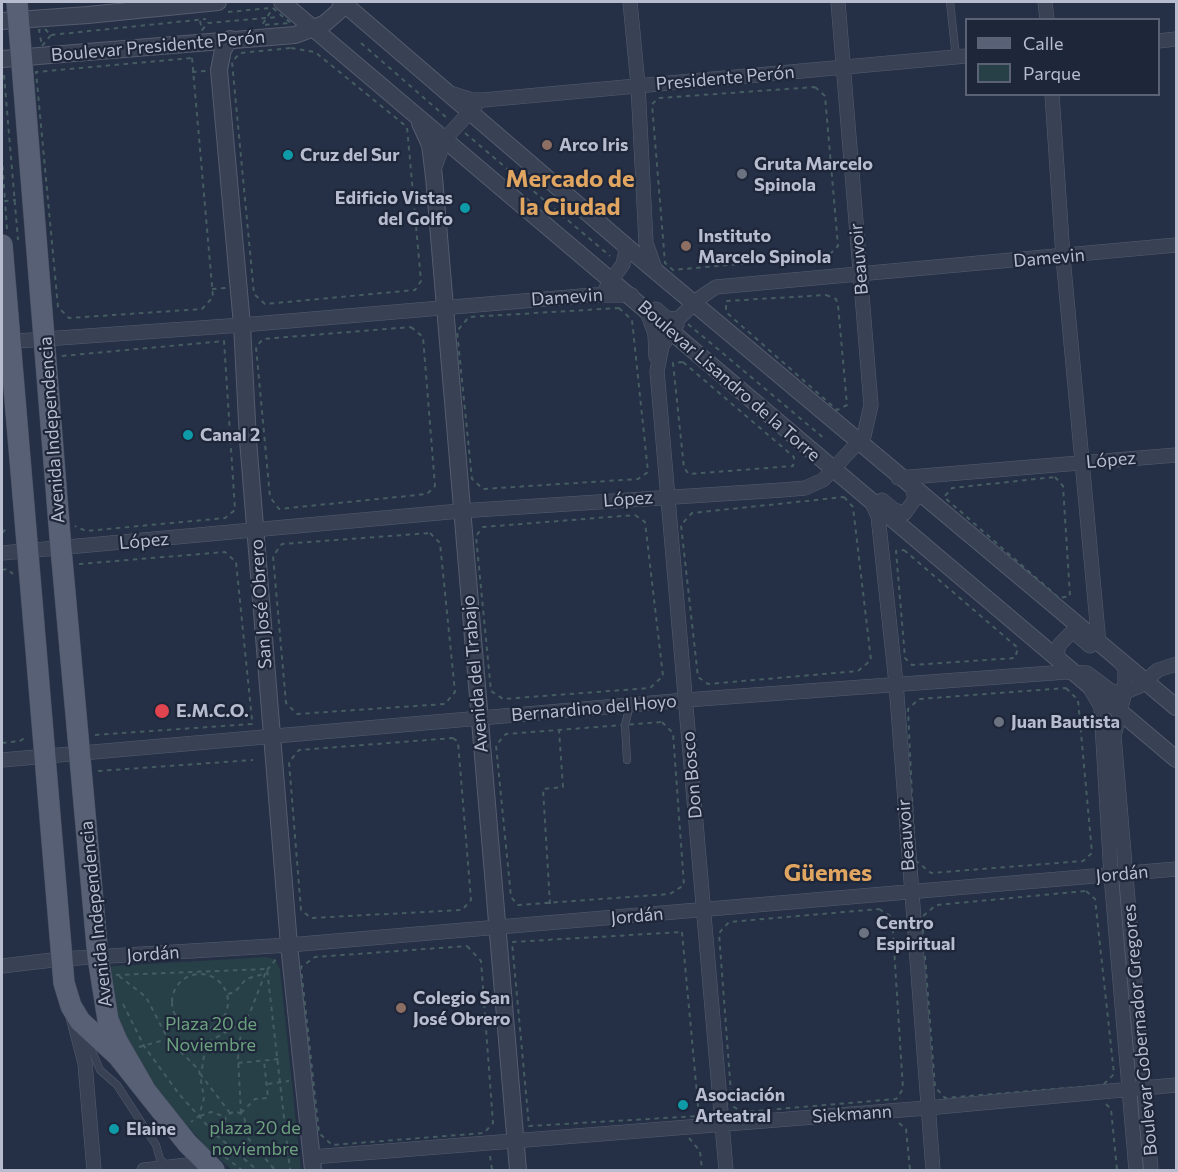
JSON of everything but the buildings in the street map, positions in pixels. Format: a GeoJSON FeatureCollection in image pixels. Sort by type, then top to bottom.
{"type":"FeatureCollection","features":[{"type":"Feature","properties":{"kind":"main road","name":"Avenida Independencia"},"geometry":{"type":"LineString","coordinates":[[12,14],[20,63],[45,338],[79,752],[104,964],[114,991],[113,1034],[144,1088]]}},
{"type":"Feature","properties":{"kind":"main road","name":"Avenida Independencia"},"geometry":{"type":"LineString","coordinates":[[10,246],[5,341],[27,551],[61,959],[78,1017],[111,1049],[144,1088]]}},
{"type":"Feature","properties":{"kind":"main road"},"geometry":{"type":"LineString","coordinates":[[78,1017],[96,1025],[99,1023],[114,991]]}},
{"type":"Feature","properties":{"kind":"main road"},"geometry":{"type":"LineString","coordinates":[[144,1088],[209,1167]]}},
{"type":"Feature","properties":{"kind":"street","name":"Boulevar Presidente Perón"},"geometry":{"type":"LineString","coordinates":[[12,14],[218,2]]}},
{"type":"Feature","properties":{"kind":"street"},"geometry":{"type":"LineString","coordinates":[[295,34],[315,28],[331,19],[342,2]]}},
{"type":"Feature","properties":{"kind":"street","name":"Boulevar Lisandro de la Torre"},"geometry":{"type":"LineString","coordinates":[[342,2],[438,86],[459,128],[612,281],[842,473],[871,501],[1176,759]]}},
{"type":"Feature","properties":{"kind":"street"},"geometry":{"type":"LineString","coordinates":[[351,2],[363,20]]}},
{"type":"Feature","properties":{"kind":"street"},"geometry":{"type":"LineString","coordinates":[[630,2],[638,85],[646,243],[650,259],[661,268]]}},
{"type":"Feature","properties":{"kind":"street","name":"Beauvoir"},"geometry":{"type":"LineString","coordinates":[[838,2],[871,405],[867,429],[859,442]]}},
{"type":"Feature","properties":{"kind":"street"},"geometry":{"type":"LineString","coordinates":[[1045,2],[1047,18]]}},
{"type":"Feature","properties":{"kind":"street","name":"Boulevar Lisandro de la Torre"},"geometry":{"type":"LineString","coordinates":[[282,9],[315,28],[412,112],[459,128],[616,245],[661,268],[678,290],[688,314],[859,442],[1176,707]]}},
{"type":"Feature","properties":{"kind":"street","name":"Boulevar Presidente Perón"},"geometry":{"type":"LineString","coordinates":[[20,63],[230,39],[295,34]]}},
{"type":"Feature","properties":{"kind":"street"},"geometry":{"type":"LineString","coordinates":[[295,34],[339,49]]}},
{"type":"Feature","properties":{"kind":"street","name":"San José Obrero"},"geometry":{"type":"LineString","coordinates":[[230,39],[224,50],[219,70],[242,325],[271,736],[289,945],[313,1164]]}},
{"type":"Feature","properties":{"kind":"street"},"geometry":{"type":"LineString","coordinates":[[1160,41],[1176,39]]}},
{"type":"Feature","properties":{"kind":"street","name":"Presidente Perón"},"geometry":{"type":"LineString","coordinates":[[438,86],[461,98],[483,100],[961,56]]}},
{"type":"Feature","properties":{"kind":"street"},"geometry":{"type":"LineString","coordinates":[[1052,96],[1063,257],[1084,463],[1099,644]]}},
{"type":"Feature","properties":{"kind":"street"},"geometry":{"type":"LineString","coordinates":[[434,177],[435,160],[483,100]]}},
{"type":"Feature","properties":{"kind":"street","name":"Avenida del Trabajo"},"geometry":{"type":"LineString","coordinates":[[412,112],[430,145],[434,177],[446,307],[460,511],[518,1170]]}},
{"type":"Feature","properties":{"kind":"street"},"geometry":{"type":"LineString","coordinates":[[593,295],[612,281],[626,257],[616,245]]}},
{"type":"Feature","properties":{"kind":"street","name":"Damevin"},"geometry":{"type":"LineString","coordinates":[[5,341],[242,325],[593,295],[629,295],[645,299],[668,319],[688,314],[717,287],[1176,245]]}},
{"type":"Feature","properties":{"kind":"street"},"geometry":{"type":"LineString","coordinates":[[644,308],[655,334],[657,371]]}},
{"type":"Feature","properties":{"kind":"street","name":"Don Bosco"},"geometry":{"type":"LineString","coordinates":[[688,314],[672,330],[662,346],[657,371],[726,1170]]}},
{"type":"Feature","properties":{"kind":"street","name":"López"},"geometry":{"type":"LineString","coordinates":[[2,553],[460,511],[805,488],[842,473],[859,442]]}},
{"type":"Feature","properties":{"kind":"street"},"geometry":{"type":"LineString","coordinates":[[864,455],[890,475],[906,482],[915,499],[905,513],[901,513],[866,486],[842,473],[864,455]]}},
{"type":"Feature","properties":{"kind":"street","name":"López"},"geometry":{"type":"LineString","coordinates":[[906,482],[1176,455]]}},
{"type":"Feature","properties":{"kind":"street","name":"Beauvoir"},"geometry":{"type":"LineString","coordinates":[[871,501],[879,526],[896,684],[933,1170]]}},
{"type":"Feature","properties":{"kind":"street"},"geometry":{"type":"LineString","coordinates":[[1059,659],[1057,649],[1071,633],[1076,634],[1104,657],[1122,662],[1126,676],[1125,692]]}},
{"type":"Feature","properties":{"kind":"street"},"geometry":{"type":"LineString","coordinates":[[1079,676],[1087,673],[1111,691],[1125,692],[1146,681],[1158,670],[1176,664]]}},
{"type":"Feature","properties":{"kind":"street","name":"Bernardino del Hoyo"},"geometry":{"type":"LineString","coordinates":[[2,760],[686,700],[896,684],[1079,676]]}},
{"type":"Feature","properties":{"kind":"street","name":"Boulevar Gobernador Gregores"},"geometry":{"type":"LineString","coordinates":[[1079,676],[1101,707],[1111,875],[1136,1088],[1151,1170]]}},
{"type":"Feature","properties":{"kind":"street","name":"Boulevar Gobernador Gregores"},"geometry":{"type":"LineString","coordinates":[[1125,692],[1114,736],[1127,874],[1136,1088],[1136,1170]]}},
{"type":"Feature","properties":{"kind":"street","name":"Jordán"},"geometry":{"type":"LineString","coordinates":[[2,966],[61,959],[104,964],[289,945],[1176,869]]}},
{"type":"Feature","properties":{"kind":"street"},"geometry":{"type":"LineString","coordinates":[[78,1017],[94,1170]]}},
{"type":"Feature","properties":{"kind":"street","name":"Siekmann"},"geometry":{"type":"LineString","coordinates":[[313,1164],[516,1141],[927,1108],[1176,1085]]}},
{"type":"Feature","properties":{"kind":"street"},"geometry":{"type":"LineString","coordinates":[[156,1169],[209,1167]]}},
{"type":"Feature","properties":{"kind":"lane"},"geometry":{"type":"LineString","coordinates":[[950,2],[961,56]]}},
{"type":"Feature","properties":{"kind":"lane"},"geometry":{"type":"LineString","coordinates":[[627,760],[625,725],[630,705]]}},
{"type":"Feature","properties":{"kind":"lane"},"geometry":{"type":"LineString","coordinates":[[78,1017],[89,1049],[100,1070],[117,1085],[156,1145],[160,1159],[156,1169]]}},
{"type":"Feature","properties":{"kind":"path"},"geometry":{"type":"LineString","coordinates":[[273,8],[282,9],[291,23],[262,25],[273,8]]}},
{"type":"Feature","properties":{"kind":"path"},"geometry":{"type":"LineString","coordinates":[[200,21],[202,30],[208,23],[267,18],[282,9]]}},
{"type":"Feature","properties":{"kind":"path"},"geometry":{"type":"LineString","coordinates":[[276,24],[282,9]]}},
{"type":"Feature","properties":{"kind":"path"},"geometry":{"type":"LineString","coordinates":[[267,18],[276,24]]}},
{"type":"Feature","properties":{"kind":"path"},"geometry":{"type":"LineString","coordinates":[[39,30],[45,30],[51,35],[42,46],[39,30]]}},
{"type":"Feature","properties":{"kind":"path"},"geometry":{"type":"LineString","coordinates":[[361,43],[610,256]]}},
{"type":"Feature","properties":{"kind":"path"},"geometry":{"type":"LineString","coordinates":[[291,48],[315,52],[407,127],[421,280],[415,290],[265,304],[254,294],[232,62],[240,53],[291,48]]}},
{"type":"Feature","properties":{"kind":"path"},"geometry":{"type":"LineString","coordinates":[[192,58],[213,297],[202,309],[69,318],[58,307],[20,63],[192,58]]}},
{"type":"Feature","properties":{"kind":"path"},"geometry":{"type":"LineString","coordinates":[[2,75],[4,75],[10,246]]}},
{"type":"Feature","properties":{"kind":"path"},"geometry":{"type":"LineString","coordinates":[[815,87],[825,96],[838,246],[828,256],[673,270],[661,268],[652,104],[659,98],[815,87]]}},
{"type":"Feature","properties":{"kind":"path"},"geometry":{"type":"LineString","coordinates":[[2,157],[5,201]]}},
{"type":"Feature","properties":{"kind":"path"},"geometry":{"type":"LineString","coordinates":[[540,210],[553,194]]}},
{"type":"Feature","properties":{"kind":"path"},"geometry":{"type":"LineString","coordinates":[[600,257],[616,245]]}},
{"type":"Feature","properties":{"kind":"path"},"geometry":{"type":"LineString","coordinates":[[826,295],[836,299],[847,405],[837,410],[726,312],[726,301],[826,295]]}},
{"type":"Feature","properties":{"kind":"path"},"geometry":{"type":"LineString","coordinates":[[619,308],[632,320],[648,472],[638,479],[483,489],[472,479],[457,330],[469,317],[619,308]]}},
{"type":"Feature","properties":{"kind":"path"},"geometry":{"type":"LineString","coordinates":[[688,314],[700,334],[826,440]]}},
{"type":"Feature","properties":{"kind":"path"},"geometry":{"type":"LineString","coordinates":[[411,327],[423,337],[435,486],[427,494],[279,509],[270,497],[268,486],[256,346],[263,339],[411,327]]}},
{"type":"Feature","properties":{"kind":"path"},"geometry":{"type":"LineString","coordinates":[[693,341],[700,334]]}},
{"type":"Feature","properties":{"kind":"path"},"geometry":{"type":"LineString","coordinates":[[61,356],[224,340],[235,510],[225,518],[86,531],[75,525]]}},
{"type":"Feature","properties":{"kind":"path"},"geometry":{"type":"LineString","coordinates":[[705,351],[711,343]]}},
{"type":"Feature","properties":{"kind":"path"},"geometry":{"type":"LineString","coordinates":[[683,362],[794,458],[793,466],[689,474],[684,468],[673,363],[683,362]]}},
{"type":"Feature","properties":{"kind":"path"},"geometry":{"type":"LineString","coordinates":[[734,376],[741,368]]}},
{"type":"Feature","properties":{"kind":"path"},"geometry":{"type":"LineString","coordinates":[[761,399],[774,383]]}},
{"type":"Feature","properties":{"kind":"path"},"geometry":{"type":"LineString","coordinates":[[788,421],[801,405]]}},
{"type":"Feature","properties":{"kind":"path"},"geometry":{"type":"LineString","coordinates":[[1055,477],[1063,486],[1070,596],[1059,598],[944,498],[952,488],[1055,477]]}},
{"type":"Feature","properties":{"kind":"path"},"geometry":{"type":"LineString","coordinates":[[844,497],[854,507],[871,660],[858,671],[708,684],[698,677],[681,525],[692,513],[844,497]]}},
{"type":"Feature","properties":{"kind":"path"},"geometry":{"type":"LineString","coordinates":[[635,515],[645,522],[663,676],[650,688],[503,699],[491,691],[476,536],[483,527],[607,517],[635,515]]}},
{"type":"Feature","properties":{"kind":"path"},"geometry":{"type":"LineString","coordinates":[[2,533],[12,524]]}},
{"type":"Feature","properties":{"kind":"path"},"geometry":{"type":"LineString","coordinates":[[430,532],[440,543],[455,692],[445,704],[297,714],[286,703],[273,556],[282,544],[430,532]]}},
{"type":"Feature","properties":{"kind":"path"},"geometry":{"type":"LineString","coordinates":[[904,550],[1018,648],[1015,658],[912,665],[905,658],[896,551],[904,550]]}},
{"type":"Feature","properties":{"kind":"path"},"geometry":{"type":"LineString","coordinates":[[79,564],[225,552],[236,561],[252,720],[252,724],[94,736]]}},
{"type":"Feature","properties":{"kind":"path"},"geometry":{"type":"LineString","coordinates":[[2,570],[7,569],[15,576]]}},
{"type":"Feature","properties":{"kind":"path"},"geometry":{"type":"LineString","coordinates":[[1065,688],[1077,700],[1092,853],[1083,861],[931,873],[915,860],[908,710],[918,699],[1065,688]]}},
{"type":"Feature","properties":{"kind":"path"},"geometry":{"type":"LineString","coordinates":[[662,722],[673,733],[684,885],[670,894],[518,905],[512,897],[496,745],[506,734],[625,725],[662,722]]}},
{"type":"Feature","properties":{"kind":"path"},"geometry":{"type":"LineString","coordinates":[[550,904],[543,789],[563,787],[559,730]]}},
{"type":"Feature","properties":{"kind":"path"},"geometry":{"type":"LineString","coordinates":[[2,742],[20,741],[29,734]]}},
{"type":"Feature","properties":{"kind":"path"},"geometry":{"type":"LineString","coordinates":[[453,738],[458,742],[471,900],[462,910],[311,918],[301,910],[289,762],[299,750],[453,738]]}},
{"type":"Feature","properties":{"kind":"path"},"geometry":{"type":"LineString","coordinates":[[95,771],[254,760]]}},
{"type":"Feature","properties":{"kind":"path"},"geometry":{"type":"LineString","coordinates":[[1086,891],[1095,899],[1114,1074],[1103,1085],[945,1098],[935,1087],[922,917],[936,905],[1086,891]]}},
{"type":"Feature","properties":{"kind":"path"},"geometry":{"type":"LineString","coordinates":[[879,909],[892,917],[903,1089],[896,1099],[743,1112],[732,1106],[719,933],[729,922],[879,909]]}},
{"type":"Feature","properties":{"kind":"path"},"geometry":{"type":"LineString","coordinates":[[682,932],[699,1116],[529,1126],[512,942],[682,932]]}},
{"type":"Feature","properties":{"kind":"path"},"geometry":{"type":"LineString","coordinates":[[467,946],[481,961],[493,1123],[484,1133],[332,1145],[319,1133],[300,967],[315,957],[467,946]]}},
{"type":"Feature","properties":{"kind":"path"},"geometry":{"type":"LineString","coordinates":[[104,964],[146,997],[168,1039],[192,1061],[230,1113]]}},
{"type":"Feature","properties":{"kind":"path"},"geometry":{"type":"LineString","coordinates":[[116,974],[267,969]]}},
{"type":"Feature","properties":{"kind":"path"},"geometry":{"type":"LineString","coordinates":[[228,994],[235,992],[246,979],[258,977],[267,969]]}},
{"type":"Feature","properties":{"kind":"path"},"geometry":{"type":"LineString","coordinates":[[267,969],[290,1170]]}},
{"type":"Feature","properties":{"kind":"path"},"geometry":{"type":"LineString","coordinates":[[199,1116],[204,1098],[201,1075],[207,1048],[214,1038],[242,1023],[249,1015],[267,969]]}},
{"type":"Feature","properties":{"kind":"path"},"geometry":{"type":"LineString","coordinates":[[199,973],[214,977],[223,984],[228,994],[228,1008],[225,1017],[216,1026],[207,1030],[192,1030],[180,1022],[172,1007],[176,987],[182,980],[205,970]]}},
{"type":"Feature","properties":{"kind":"path"},"geometry":{"type":"LineString","coordinates":[[116,974],[114,991],[144,1046],[199,1116],[257,1170]]}},
{"type":"Feature","properties":{"kind":"path"},"geometry":{"type":"LineString","coordinates":[[273,1015],[281,1014]]}},
{"type":"Feature","properties":{"kind":"path"},"geometry":{"type":"LineString","coordinates":[[242,1023],[238,1064],[241,1113],[245,1120],[242,1130]]}},
{"type":"Feature","properties":{"kind":"path"},"geometry":{"type":"LineString","coordinates":[[207,1030],[214,1038]]}},
{"type":"Feature","properties":{"kind":"path"},"geometry":{"type":"LineString","coordinates":[[136,1048],[168,1039]]}},
{"type":"Feature","properties":{"kind":"path"},"geometry":{"type":"LineString","coordinates":[[238,1064],[279,1059]]}},
{"type":"Feature","properties":{"kind":"path"},"geometry":{"type":"LineString","coordinates":[[242,1130],[228,1130],[226,1117],[230,1113],[241,1113],[255,1099],[268,1098],[264,1061]]}},
{"type":"Feature","properties":{"kind":"path"},"geometry":{"type":"LineString","coordinates":[[267,1084],[303,1078]]}},
{"type":"Feature","properties":{"kind":"path"},"geometry":{"type":"LineString","coordinates":[[1102,1100],[1111,1109],[1117,1170]]}},
{"type":"Feature","properties":{"kind":"path"},"geometry":{"type":"LineString","coordinates":[[191,1122],[211,1112],[226,1117]]}},
{"type":"Feature","properties":{"kind":"path"},"geometry":{"type":"LineString","coordinates":[[896,1120],[906,1129],[910,1170]]}},
{"type":"Feature","properties":{"kind":"path"},"geometry":{"type":"LineString","coordinates":[[242,1130],[274,1170]]}},
{"type":"Feature","properties":{"kind":"green space","name":"Plaza 20 de Noviembre"},"geometry":{"type":"Polygon","coordinates":[[[265,957],[275,959],[280,969],[301,1170],[232,1170],[206,1147],[163,1098],[122,1036],[108,968],[265,957]]]}},
{"type":"Feature","properties":{"kind":"place","name":"Arco Iris"},"geometry":{"type":"Point","coordinates":[547,145]}},
{"type":"Feature","properties":{"kind":"place","name":"Cruz del Sur"},"geometry":{"type":"Point","coordinates":[288,155]}},
{"type":"Feature","properties":{"kind":"place","name":"Gruta Marcelo Spinola"},"geometry":{"type":"Point","coordinates":[742,174]}},
{"type":"Feature","properties":{"kind":"place","name":"Edificio Vistas del Golfo"},"geometry":{"type":"Point","coordinates":[465,208]}},
{"type":"Feature","properties":{"kind":"place","name":"Instituto Marcelo Spinola"},"geometry":{"type":"Point","coordinates":[686,246]}},
{"type":"Feature","properties":{"kind":"place","name":"Canal 2"},"geometry":{"type":"Point","coordinates":[188,435]}},
{"type":"Feature","properties":{"kind":"place","name":"E.M.C.O."},"geometry":{"type":"Point","coordinates":[162,711]}},
{"type":"Feature","properties":{"kind":"place","name":"Juan Bautista"},"geometry":{"type":"Point","coordinates":[999,722]}},
{"type":"Feature","properties":{"kind":"place","name":"Centro Espiritual"},"geometry":{"type":"Point","coordinates":[864,933]}},
{"type":"Feature","properties":{"kind":"place","name":"Colegio San José Obrero"},"geometry":{"type":"Point","coordinates":[401,1008]}},
{"type":"Feature","properties":{"kind":"place","name":"Asociación Arteatral"},"geometry":{"type":"Point","coordinates":[683,1105]}},
{"type":"Feature","properties":{"kind":"place","name":"Elaine"},"geometry":{"type":"Point","coordinates":[114,1129]}},
{"type":"Feature","properties":{"kind":"district","name":"Mercado de la Ciudad"},"geometry":{"type":"Point","coordinates":[570,193]}},
{"type":"Feature","properties":{"kind":"district","name":"Güemes"},"geometry":{"type":"Point","coordinates":[828,873]}},
{"type":"Feature","properties":{"kind":"park label","name":"plaza 20 de noviembre"},"geometry":{"type":"Point","coordinates":[255,1138]}}]}
